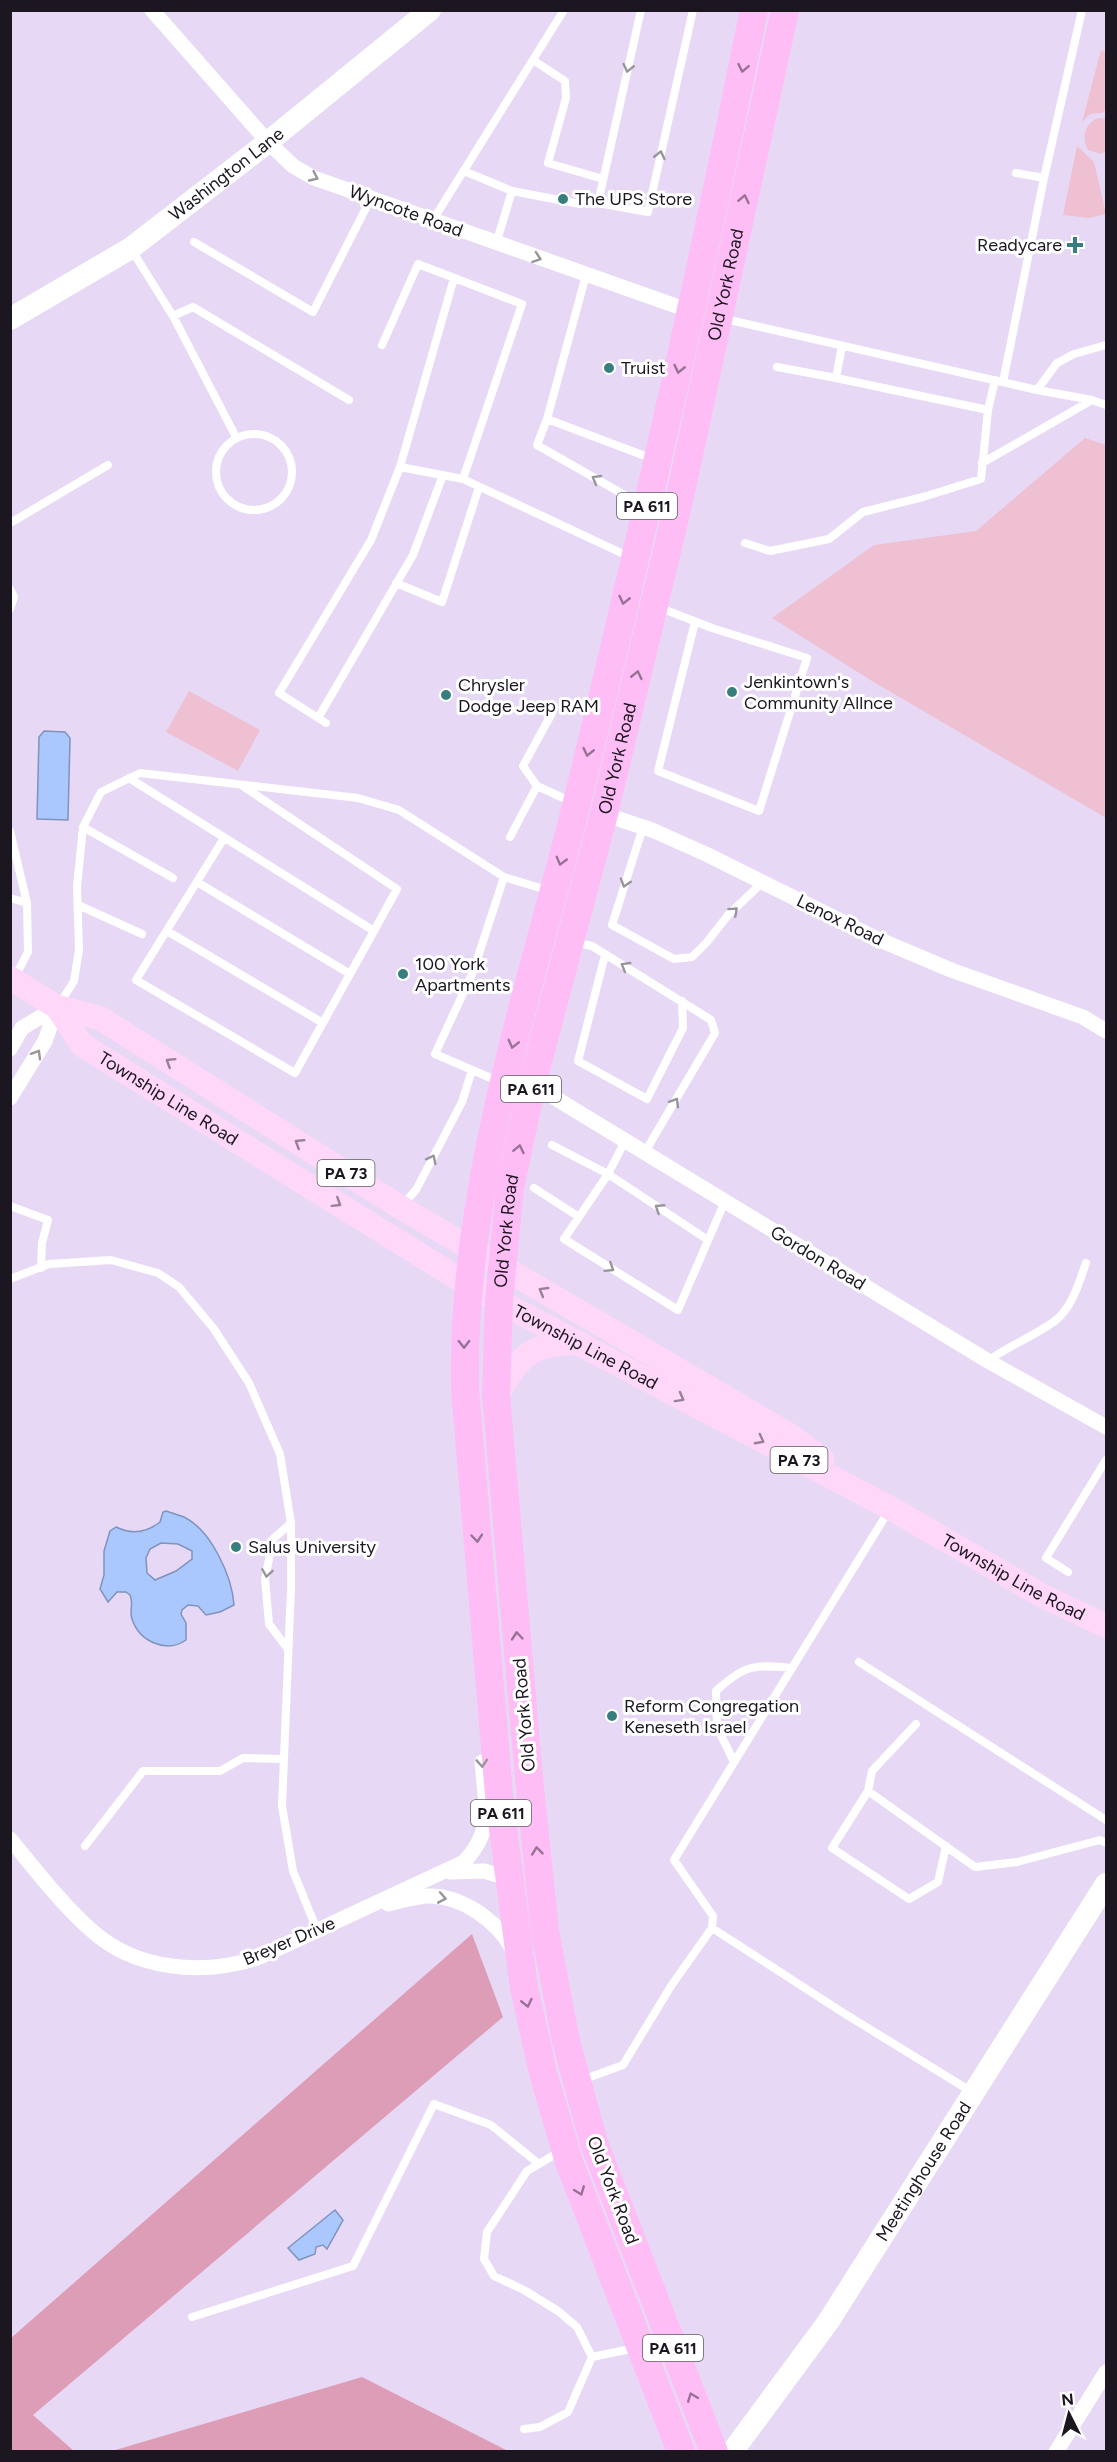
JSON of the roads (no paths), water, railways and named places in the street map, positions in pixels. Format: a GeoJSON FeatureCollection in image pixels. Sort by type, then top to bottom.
{"type":"FeatureCollection","features":[{"type":"Feature","properties":{"kind":"highway","name":"Old York Road"},"geometry":{"type":"LineString","coordinates":[[681,2451],[641,2347],[579,2146],[578,2082],[566,2041],[545,1930],[529,1778],[496,1395],[499,1300],[510,1188],[532,1084],[604,814],[662,570],[754,10]]}},
{"type":"Feature","properties":{"kind":"highway","name":"Old York Road"},"geometry":{"type":"LineString","coordinates":[[714,2451],[579,2146],[543,2073],[520,1961],[500,1806],[465,1389],[464,1334],[483,1184],[504,1084],[576,804],[657,461],[705,315],[785,10]]}},
{"type":"Feature","properties":{"kind":"highway"},"geometry":{"type":"LineString","coordinates":[[634,559],[662,570]]}},
{"type":"Feature","properties":{"kind":"main road","name":"Township Line Road"},"geometry":{"type":"LineString","coordinates":[[12,979],[57,1007],[100,1018],[400,1207],[788,1434],[890,1508]]}},
{"type":"Feature","properties":{"kind":"main road","name":"Township Line Road"},"geometry":{"type":"LineString","coordinates":[[57,1007],[82,1045],[470,1286],[890,1508],[1041,1595],[1107,1626]]}},
{"type":"Feature","properties":{"kind":"main road"},"geometry":{"type":"LineString","coordinates":[[496,1395],[522,1357],[530,1351],[553,1343],[579,1343]]}},
{"type":"Feature","properties":{"kind":"street","name":"Wyncote Road"},"geometry":{"type":"LineString","coordinates":[[153,10],[268,142],[293,166],[314,178],[496,244],[705,315]]}},
{"type":"Feature","properties":{"kind":"street","name":"Washington Lane"},"geometry":{"type":"LineString","coordinates":[[10,319],[131,248],[268,142],[430,10]]}},
{"type":"Feature","properties":{"kind":"street","name":"Lenox Road"},"geometry":{"type":"LineString","coordinates":[[576,804],[643,827],[763,882],[873,937],[951,970],[1083,1017],[1107,1031]]}},
{"type":"Feature","properties":{"kind":"street"},"geometry":{"type":"LineString","coordinates":[[10,1050],[22,1028],[57,1007]]}},
{"type":"Feature","properties":{"kind":"street"},"geometry":{"type":"LineString","coordinates":[[10,1098],[45,1041],[57,1007]]}},
{"type":"Feature","properties":{"kind":"street","name":"Gordon Road"},"geometry":{"type":"LineString","coordinates":[[532,1084],[988,1361],[1107,1427]]}},
{"type":"Feature","properties":{"kind":"street","name":"Breyer Drive"},"geometry":{"type":"LineString","coordinates":[[10,1839],[51,1889],[91,1931],[136,1957],[183,1967],[220,1967],[260,1957],[446,1872],[464,1862],[473,1852],[480,1843],[486,1824],[476,1673],[476,1643],[482,1601]]}},
{"type":"Feature","properties":{"kind":"street","name":"Breyer Drive"},"geometry":{"type":"LineString","coordinates":[[446,1872],[484,1871],[517,1882],[528,1893],[545,1930]]}},
{"type":"Feature","properties":{"kind":"street","name":"Meetinghouse Road"},"geometry":{"type":"LineString","coordinates":[[732,2451],[828,2322],[1107,1884]]}},
{"type":"Feature","properties":{"kind":"street","name":"Breyer Drive"},"geometry":{"type":"LineString","coordinates":[[364,1909],[429,1896],[453,1900],[482,1916],[504,1933],[520,1961]]}},
{"type":"Feature","properties":{"kind":"street"},"geometry":{"type":"LineString","coordinates":[[1056,2451],[1107,2373]]}},
{"type":"Feature","properties":{"kind":"lane"},"geometry":{"type":"LineString","coordinates":[[433,220],[564,10]]}},
{"type":"Feature","properties":{"kind":"lane"},"geometry":{"type":"LineString","coordinates":[[641,10],[598,203],[648,212],[693,10]]}},
{"type":"Feature","properties":{"kind":"lane"},"geometry":{"type":"LineString","coordinates":[[746,543],[770,551],[829,539],[863,512],[923,497],[981,478],[988,410],[999,381],[1082,10]]}},
{"type":"Feature","properties":{"kind":"lane"},"geometry":{"type":"LineString","coordinates":[[533,60],[565,81],[566,98],[548,164],[603,179]]}},
{"type":"Feature","properties":{"kind":"lane"},"geometry":{"type":"LineString","coordinates":[[464,171],[512,191],[580,204]]}},
{"type":"Feature","properties":{"kind":"lane"},"geometry":{"type":"LineString","coordinates":[[1016,173],[1044,178]]}},
{"type":"Feature","properties":{"kind":"lane"},"geometry":{"type":"LineString","coordinates":[[496,244],[512,191]]}},
{"type":"Feature","properties":{"kind":"lane"},"geometry":{"type":"LineString","coordinates":[[194,242],[313,312],[371,198]]}},
{"type":"Feature","properties":{"kind":"lane"},"geometry":{"type":"LineString","coordinates":[[131,248],[172,316],[236,437]]}},
{"type":"Feature","properties":{"kind":"lane"},"geometry":{"type":"LineString","coordinates":[[382,345],[418,264],[522,304],[463,479]]}},
{"type":"Feature","properties":{"kind":"lane"},"geometry":{"type":"LineString","coordinates":[[586,275],[547,419],[537,445],[646,508]]}},
{"type":"Feature","properties":{"kind":"lane"},"geometry":{"type":"LineString","coordinates":[[326,723],[279,693],[371,540],[400,467],[454,278]]}},
{"type":"Feature","properties":{"kind":"lane"},"geometry":{"type":"LineString","coordinates":[[172,316],[193,308],[349,400]]}},
{"type":"Feature","properties":{"kind":"lane"},"geometry":{"type":"LineString","coordinates":[[705,315],[1107,405]]}},
{"type":"Feature","properties":{"kind":"lane"},"geometry":{"type":"LineString","coordinates":[[1037,390],[1058,363],[1074,354],[1107,345]]}},
{"type":"Feature","properties":{"kind":"lane"},"geometry":{"type":"LineString","coordinates":[[836,378],[842,346]]}},
{"type":"Feature","properties":{"kind":"lane"},"geometry":{"type":"LineString","coordinates":[[777,367],[988,410]]}},
{"type":"Feature","properties":{"kind":"lane"},"geometry":{"type":"LineString","coordinates":[[982,463],[1092,400]]}},
{"type":"Feature","properties":{"kind":"lane"},"geometry":{"type":"LineString","coordinates":[[547,419],[657,461]]}},
{"type":"Feature","properties":{"kind":"lane"},"geometry":{"type":"LineString","coordinates":[[254,434],[265,436],[274,440],[288,456],[291,477],[288,488],[272,505],[249,510],[237,506],[222,492],[216,474],[217,464],[225,447],[236,437],[254,434]]}},
{"type":"Feature","properties":{"kind":"lane"},"geometry":{"type":"LineString","coordinates":[[10,521],[12,522],[108,465]]}},
{"type":"Feature","properties":{"kind":"lane"},"geometry":{"type":"LineString","coordinates":[[400,467],[463,479],[634,559]]}},
{"type":"Feature","properties":{"kind":"lane"},"geometry":{"type":"LineString","coordinates":[[318,718],[413,555],[443,475]]}},
{"type":"Feature","properties":{"kind":"lane"},"geometry":{"type":"LineString","coordinates":[[396,583],[442,602],[479,487]]}},
{"type":"Feature","properties":{"kind":"lane"},"geometry":{"type":"LineString","coordinates":[[10,589],[14,597],[10,609]]}},
{"type":"Feature","properties":{"kind":"lane"},"geometry":{"type":"LineString","coordinates":[[654,605],[695,622],[807,658],[759,812],[658,771],[695,622]]}},
{"type":"Feature","properties":{"kind":"lane"},"geometry":{"type":"LineString","coordinates":[[552,713],[523,766],[537,786],[576,804]]}},
{"type":"Feature","properties":{"kind":"lane"},"geometry":{"type":"LineString","coordinates":[[57,1007],[74,981],[79,950],[77,887],[84,827],[101,792],[140,773],[358,798],[399,810],[504,877],[553,892]]}},
{"type":"Feature","properties":{"kind":"lane"},"geometry":{"type":"LineString","coordinates":[[129,778],[374,931]]}},
{"type":"Feature","properties":{"kind":"lane"},"geometry":{"type":"LineString","coordinates":[[225,838],[136,980],[295,1073],[397,889],[241,784]]}},
{"type":"Feature","properties":{"kind":"lane"},"geometry":{"type":"LineString","coordinates":[[510,837],[537,786]]}},
{"type":"Feature","properties":{"kind":"lane"},"geometry":{"type":"LineString","coordinates":[[84,827],[173,878]]}},
{"type":"Feature","properties":{"kind":"lane"},"geometry":{"type":"LineString","coordinates":[[643,827],[612,925],[674,959],[692,957],[728,915],[763,882]]}},
{"type":"Feature","properties":{"kind":"lane"},"geometry":{"type":"LineString","coordinates":[[10,831],[27,903],[28,952],[12,979]]}},
{"type":"Feature","properties":{"kind":"lane"},"geometry":{"type":"LineString","coordinates":[[504,877],[473,972],[435,1053],[504,1084]]}},
{"type":"Feature","properties":{"kind":"lane"},"geometry":{"type":"LineString","coordinates":[[197,882],[350,974]]}},
{"type":"Feature","properties":{"kind":"lane"},"geometry":{"type":"LineString","coordinates":[[10,898],[27,903]]}},
{"type":"Feature","properties":{"kind":"lane"},"geometry":{"type":"LineString","coordinates":[[78,904],[142,934]]}},
{"type":"Feature","properties":{"kind":"lane"},"geometry":{"type":"LineString","coordinates":[[167,931],[323,1023]]}},
{"type":"Feature","properties":{"kind":"lane"},"geometry":{"type":"LineString","coordinates":[[570,941],[592,946],[711,1020],[715,1033],[645,1152]]}},
{"type":"Feature","properties":{"kind":"lane"},"geometry":{"type":"LineString","coordinates":[[605,955],[578,1061],[647,1099],[683,1028],[682,1001]]}},
{"type":"Feature","properties":{"kind":"lane"},"geometry":{"type":"LineString","coordinates":[[400,1207],[416,1190],[462,1102],[472,1070]]}},
{"type":"Feature","properties":{"kind":"lane"},"geometry":{"type":"LineString","coordinates":[[625,1140],[608,1174],[564,1239],[678,1310],[725,1201]]}},
{"type":"Feature","properties":{"kind":"lane"},"geometry":{"type":"LineString","coordinates":[[552,1145],[608,1174],[708,1240]]}},
{"type":"Feature","properties":{"kind":"lane"},"geometry":{"type":"LineString","coordinates":[[534,1188],[579,1217]]}},
{"type":"Feature","properties":{"kind":"lane"},"geometry":{"type":"LineString","coordinates":[[10,1206],[48,1220],[42,1243],[41,1268]]}},
{"type":"Feature","properties":{"kind":"lane"},"geometry":{"type":"LineString","coordinates":[[10,1279],[49,1264],[111,1260],[158,1274],[179,1287],[214,1329],[249,1383],[280,1454],[291,1523],[291,1588],[282,1806],[293,1871],[317,1930]]}},
{"type":"Feature","properties":{"kind":"lane"},"geometry":{"type":"LineString","coordinates":[[988,1361],[1004,1349],[1057,1319],[1073,1297],[1086,1263]]}},
{"type":"Feature","properties":{"kind":"lane"},"geometry":{"type":"LineString","coordinates":[[1068,1572],[1046,1558],[1107,1460]]}},
{"type":"Feature","properties":{"kind":"lane"},"geometry":{"type":"LineString","coordinates":[[578,2082],[623,2066],[671,1986],[712,1928],[713,1916],[674,1860],[890,1508]]}},
{"type":"Feature","properties":{"kind":"lane"},"geometry":{"type":"LineString","coordinates":[[288,1650],[269,1624],[265,1580],[273,1539],[291,1523]]}},
{"type":"Feature","properties":{"kind":"lane"},"geometry":{"type":"LineString","coordinates":[[859,1662],[1107,1820]]}},
{"type":"Feature","properties":{"kind":"lane"},"geometry":{"type":"LineString","coordinates":[[734,1761],[717,1727],[716,1691],[734,1675],[761,1665],[792,1668]]}},
{"type":"Feature","properties":{"kind":"lane"},"geometry":{"type":"LineString","coordinates":[[915,1724],[872,1771],[868,1791],[832,1848],[909,1899],[938,1882],[946,1846]]}},
{"type":"Feature","properties":{"kind":"lane"},"geometry":{"type":"LineString","coordinates":[[85,1846],[143,1771],[220,1771],[243,1758],[283,1759]]}},
{"type":"Feature","properties":{"kind":"lane"},"geometry":{"type":"LineString","coordinates":[[868,1791],[975,1867],[1017,1862],[1100,1840],[1107,1843]]}},
{"type":"Feature","properties":{"kind":"lane"},"geometry":{"type":"LineString","coordinates":[[712,1928],[842,2012],[973,2092]]}},
{"type":"Feature","properties":{"kind":"lane"},"geometry":{"type":"LineString","coordinates":[[192,2317],[353,2266],[434,2104],[491,2125],[539,2164]]}},
{"type":"Feature","properties":{"kind":"lane"},"geometry":{"type":"LineString","coordinates":[[579,2146],[527,2171],[488,2232],[484,2259],[494,2276],[524,2290],[558,2311],[576,2327],[592,2357]]}},
{"type":"Feature","properties":{"kind":"lane"},"geometry":{"type":"LineString","coordinates":[[592,2357],[641,2347]]}},
{"type":"Feature","properties":{"kind":"lane"},"geometry":{"type":"LineString","coordinates":[[524,2429],[540,2427],[568,2412],[592,2357]]}},
{"type":"Feature","properties":{"kind":"water"},"geometry":{"type":"Polygon","coordinates":[[[44,731],[65,732],[70,738],[68,820],[37,819],[39,737],[44,731]]]}},
{"type":"Feature","properties":{"kind":"water"},"geometry":{"type":"Polygon","coordinates":[[[163,1512],[184,1517],[203,1532],[224,1568],[234,1605],[220,1612],[206,1615],[198,1606],[188,1605],[181,1614],[186,1623],[186,1640],[170,1646],[154,1643],[141,1634],[132,1619],[130,1595],[126,1592],[117,1592],[108,1602],[100,1589],[104,1575],[104,1551],[110,1531],[116,1527],[133,1532],[144,1531],[160,1522],[163,1512]],[[161,1543],[150,1549],[146,1558],[147,1573],[155,1580],[176,1571],[192,1559],[192,1551],[178,1544],[161,1543]]]}},
{"type":"Feature","properties":{"kind":"water"},"geometry":{"type":"Polygon","coordinates":[[[335,2210],[343,2220],[327,2249],[323,2245],[316,2247],[315,2254],[299,2260],[288,2248],[335,2210]]]}},
{"type":"Feature","properties":{"kind":"place","name":"The UPS Store"},"geometry":{"type":"Point","coordinates":[563,199]}},
{"type":"Feature","properties":{"kind":"place","name":"Readycare"},"geometry":{"type":"Point","coordinates":[1075,245]}},
{"type":"Feature","properties":{"kind":"place","name":"Truist"},"geometry":{"type":"Point","coordinates":[609,368]}},
{"type":"Feature","properties":{"kind":"place","name":"Jenkintown's Community Allnce"},"geometry":{"type":"Point","coordinates":[732,692]}},
{"type":"Feature","properties":{"kind":"place","name":"Chrysler Dodge Jeep RAM"},"geometry":{"type":"Point","coordinates":[446,695]}},
{"type":"Feature","properties":{"kind":"place","name":"100 York Apartments"},"geometry":{"type":"Point","coordinates":[403,974]}},
{"type":"Feature","properties":{"kind":"place","name":"Salus University"},"geometry":{"type":"Point","coordinates":[236,1547]}},
{"type":"Feature","properties":{"kind":"place","name":"Reform Congregation Keneseth Israel"},"geometry":{"type":"Point","coordinates":[612,1716]}}]}
